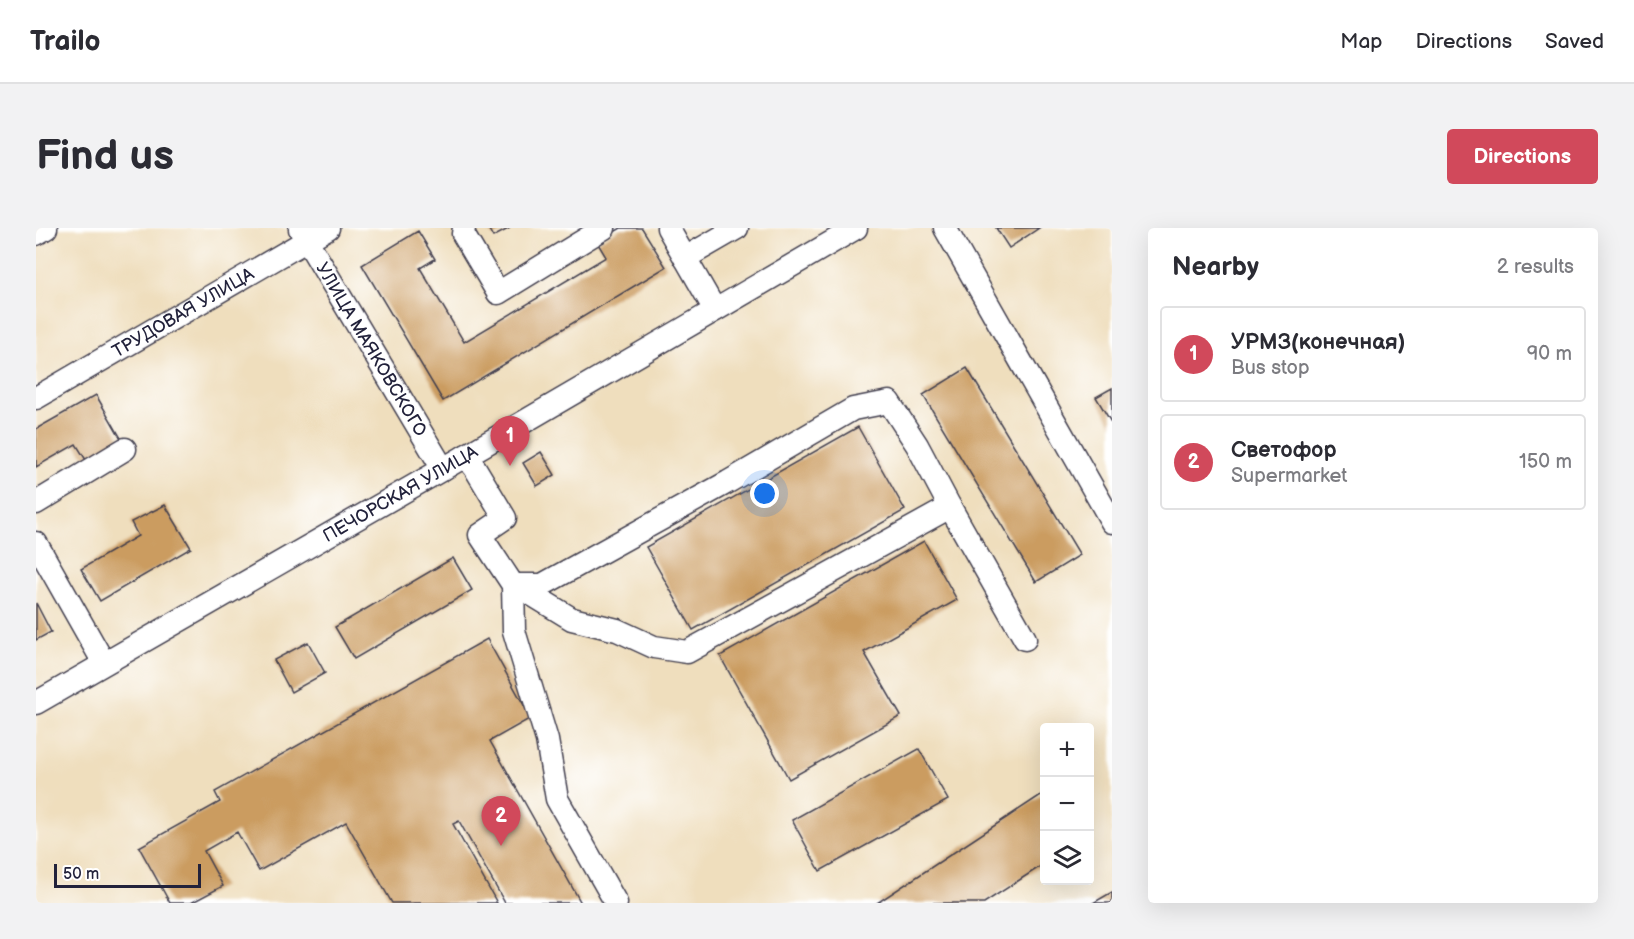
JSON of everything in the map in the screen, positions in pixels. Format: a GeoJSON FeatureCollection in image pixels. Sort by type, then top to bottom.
{"type":"FeatureCollection","features":[{"type":"Feature","properties":{"kind":"street"},"geometry":{"type":"LineString","coordinates":[[36,234],[46,228]]}},
{"type":"Feature","properties":{"kind":"street","name":"ТРУДОВАЯ УЛИЦА"},"geometry":{"type":"LineString","coordinates":[[36,398],[302,234],[328,228]]}},
{"type":"Feature","properties":{"kind":"street"},"geometry":{"type":"LineString","coordinates":[[464,228],[463,234],[498,293],[603,228]]}},
{"type":"Feature","properties":{"kind":"street"},"geometry":{"type":"LineString","coordinates":[[668,228],[715,310]]}},
{"type":"Feature","properties":{"kind":"street"},"geometry":{"type":"LineString","coordinates":[[685,258],[737,228]]}},
{"type":"Feature","properties":{"kind":"street","name":"ПЕЧОРСКАЯ УЛИЦА"},"geometry":{"type":"LineString","coordinates":[[36,703],[856,228]]}},
{"type":"Feature","properties":{"kind":"street"},"geometry":{"type":"LineString","coordinates":[[945,228],[1112,522]]}},
{"type":"Feature","properties":{"kind":"street","name":"УЛИЦА МАЯКОВСКОГО"},"geometry":{"type":"LineString","coordinates":[[302,234],[443,469]]}},
{"type":"Feature","properties":{"kind":"street"},"geometry":{"type":"LineString","coordinates":[[513,585],[542,585],[728,482],[853,409],[889,402],[917,445],[1025,639]]}},
{"type":"Feature","properties":{"kind":"street"},"geometry":{"type":"LineString","coordinates":[[36,503],[125,449]]}},
{"type":"Feature","properties":{"kind":"street"},"geometry":{"type":"LineString","coordinates":[[465,456],[475,468],[505,518],[480,535],[513,585],[514,631],[547,741],[557,799],[616,903]]}},
{"type":"Feature","properties":{"kind":"street"},"geometry":{"type":"LineString","coordinates":[[513,585],[572,619],[617,630],[654,647],[687,652],[950,507]]}},
{"type":"Feature","properties":{"kind":"street"},"geometry":{"type":"LineString","coordinates":[[38,555],[104,663]]}},
{"type":"Feature","properties":{"kind":"building"},"geometry":{"type":"Polygon","coordinates":[[[488,228],[510,228],[493,237],[488,228]]]}},
{"type":"Feature","properties":{"kind":"building"},"geometry":{"type":"Polygon","coordinates":[[[621,228],[642,228],[666,267],[443,401],[362,265],[418,231],[435,259],[420,268],[464,342],[606,257],[597,242],[621,228]]]}},
{"type":"Feature","properties":{"kind":"building"},"geometry":{"type":"Polygon","coordinates":[[[996,228],[1039,228],[1009,248],[996,228]]]}},
{"type":"Feature","properties":{"kind":"building"},"geometry":{"type":"Polygon","coordinates":[[[967,368],[1080,555],[1036,582],[923,395],[967,368]]]}},
{"type":"Feature","properties":{"kind":"building"},"geometry":{"type":"Polygon","coordinates":[[[1112,388],[1112,424],[1096,397],[1112,388]]]}},
{"type":"Feature","properties":{"kind":"building"},"geometry":{"type":"Polygon","coordinates":[[[96,395],[122,440],[86,460],[76,444],[36,467],[36,429],[96,395]]]}},
{"type":"Feature","properties":{"kind":"building"},"geometry":{"type":"Polygon","coordinates":[[[858,427],[905,510],[693,630],[646,547],[858,427]]]}},
{"type":"Feature","properties":{"kind":"building"},"geometry":{"type":"Polygon","coordinates":[[[541,452],[555,475],[537,486],[523,463],[541,452]]]}},
{"type":"Feature","properties":{"kind":"building"},"geometry":{"type":"Polygon","coordinates":[[[165,505],[191,548],[100,601],[81,569],[138,536],[131,522],[165,505]]]}},
{"type":"Feature","properties":{"kind":"building"},"geometry":{"type":"Polygon","coordinates":[[[924,541],[957,600],[864,652],[901,716],[789,779],[720,656],[924,541]]]}},
{"type":"Feature","properties":{"kind":"building"},"geometry":{"type":"Polygon","coordinates":[[[453,558],[472,590],[354,659],[335,627],[453,558]]]}},
{"type":"Feature","properties":{"kind":"building"},"geometry":{"type":"Polygon","coordinates":[[[36,603],[51,632],[36,640],[36,603]]]}},
{"type":"Feature","properties":{"kind":"building"},"geometry":{"type":"Polygon","coordinates":[[[487,639],[531,718],[490,741],[581,903],[505,903],[459,821],[453,824],[497,903],[392,903],[346,822],[259,871],[237,832],[204,851],[223,886],[191,903],[170,903],[139,847],[220,802],[215,792],[487,639]]]}},
{"type":"Feature","properties":{"kind":"building"},"geometry":{"type":"Polygon","coordinates":[[[308,642],[325,673],[291,692],[274,660],[308,642]]]}},
{"type":"Feature","properties":{"kind":"building"},"geometry":{"type":"Polygon","coordinates":[[[919,749],[948,800],[820,871],[792,820],[919,749]]]}},
{"type":"Feature","properties":{"kind":"building"},"geometry":{"type":"Polygon","coordinates":[[[1040,796],[1040,867],[984,903],[877,903],[1040,796]]]}},
{"type":"Feature","properties":{"kind":"building"},"geometry":{"type":"Polygon","coordinates":[[[1112,892],[1112,903],[1093,903],[1112,892]]]}},
{"type":"Feature","properties":{"kind":"place","name":"УРМЗ(конечная)"},"geometry":{"type":"Point","coordinates":[510,466]}},
{"type":"Feature","properties":{"kind":"place","name":"Светофор"},"geometry":{"type":"Point","coordinates":[501,846]}}]}
